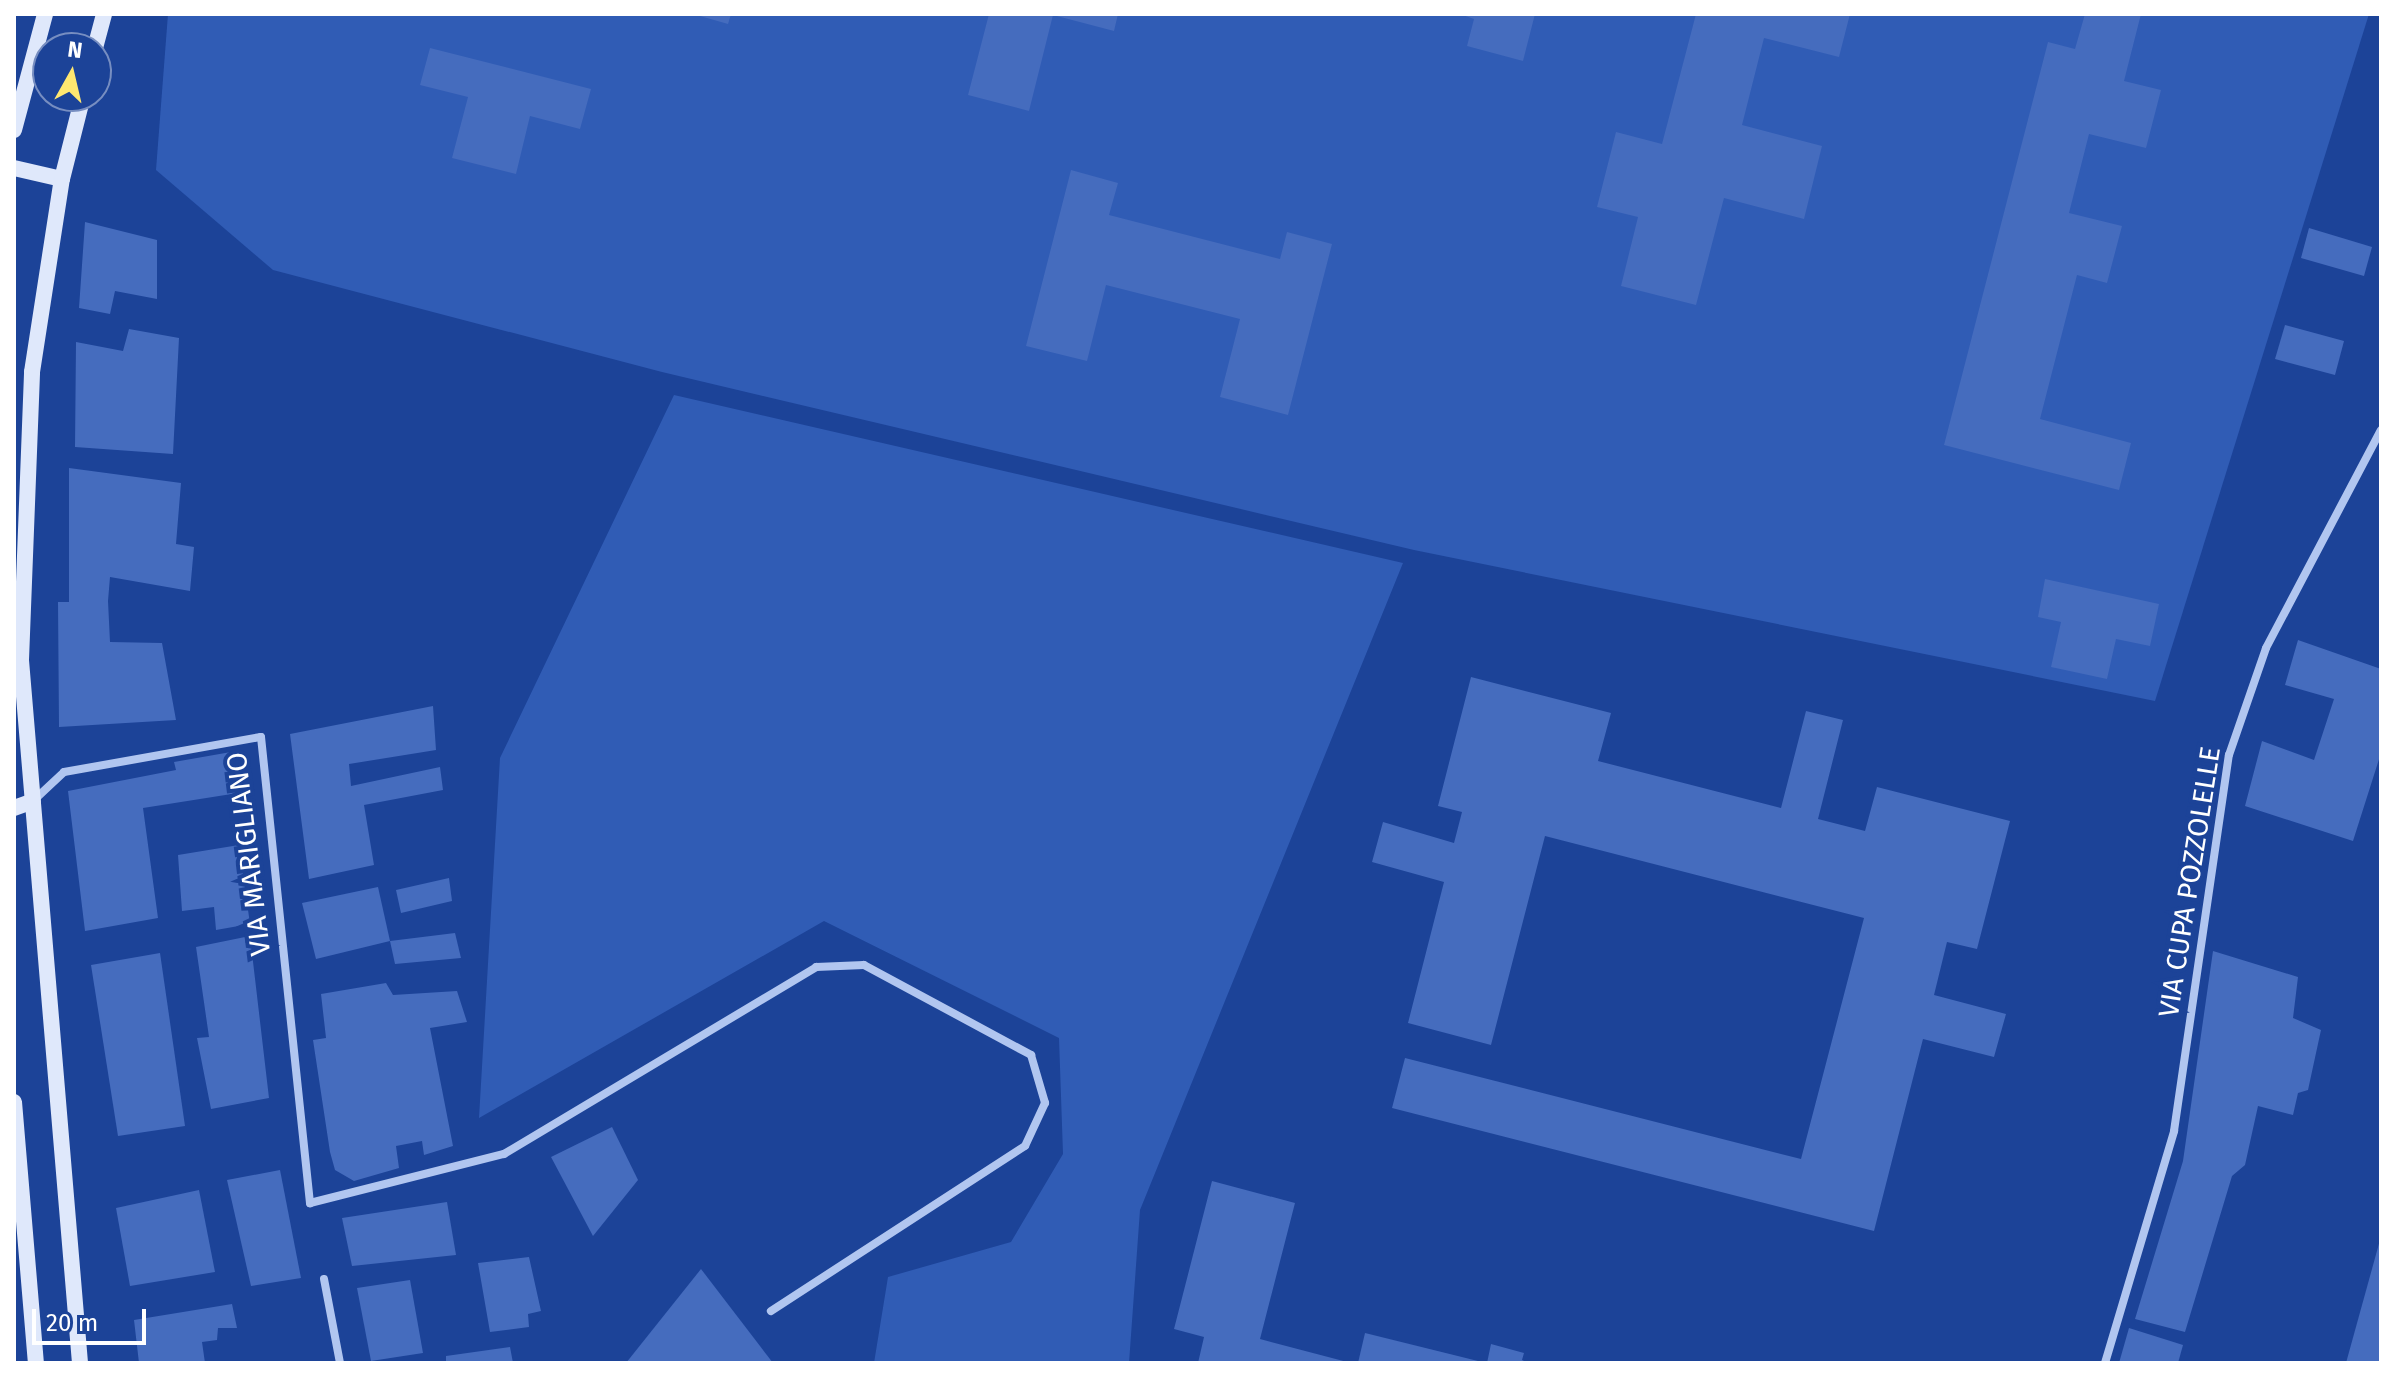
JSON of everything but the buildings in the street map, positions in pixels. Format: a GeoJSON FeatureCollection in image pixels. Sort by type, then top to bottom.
{"type":"FeatureCollection","features":[{"type":"Feature","properties":{"kind":"main road"},"geometry":{"type":"LineString","coordinates":[[14,130],[45,14]]}},
{"type":"Feature","properties":{"kind":"main road"},"geometry":{"type":"LineString","coordinates":[[79,112],[62,179],[31,388],[21,660],[80,1363]]}},
{"type":"Feature","properties":{"kind":"main road"},"geometry":{"type":"LineString","coordinates":[[14,168],[62,179]]}},
{"type":"Feature","properties":{"kind":"main road"},"geometry":{"type":"LineString","coordinates":[[14,808],[33,801]]}},
{"type":"Feature","properties":{"kind":"main road"},"geometry":{"type":"LineString","coordinates":[[14,1102],[36,1363]]}},
{"type":"Feature","properties":{"kind":"street","name":"VIA CUPA POZZOLELLE"},"geometry":{"type":"LineString","coordinates":[[2105,1363],[2174,1131],[2229,755],[2266,648],[2381,430]]}},
{"type":"Feature","properties":{"kind":"street","name":"VIA MARIGLIANO"},"geometry":{"type":"LineString","coordinates":[[33,801],[64,772],[261,737],[310,1203],[504,1154],[816,967],[864,965],[1031,1055],[1045,1103],[1025,1146],[771,1311]]}},
{"type":"Feature","properties":{"kind":"street"},"geometry":{"type":"LineString","coordinates":[[324,1279],[340,1363]]}},
{"type":"Feature","properties":{"kind":"shaded area"},"geometry":{"type":"Polygon","coordinates":[[[168,14],[2369,14],[2155,701],[1414,550],[662,372],[273,270],[156,170],[168,14]]]}},
{"type":"Feature","properties":{"kind":"shaded area"},"geometry":{"type":"Polygon","coordinates":[[[674,395],[1403,563],[1140,1210],[1129,1363],[874,1363],[888,1277],[1011,1242],[1063,1154],[1059,1038],[824,921],[479,1118],[500,758],[674,395]]]}}]}
